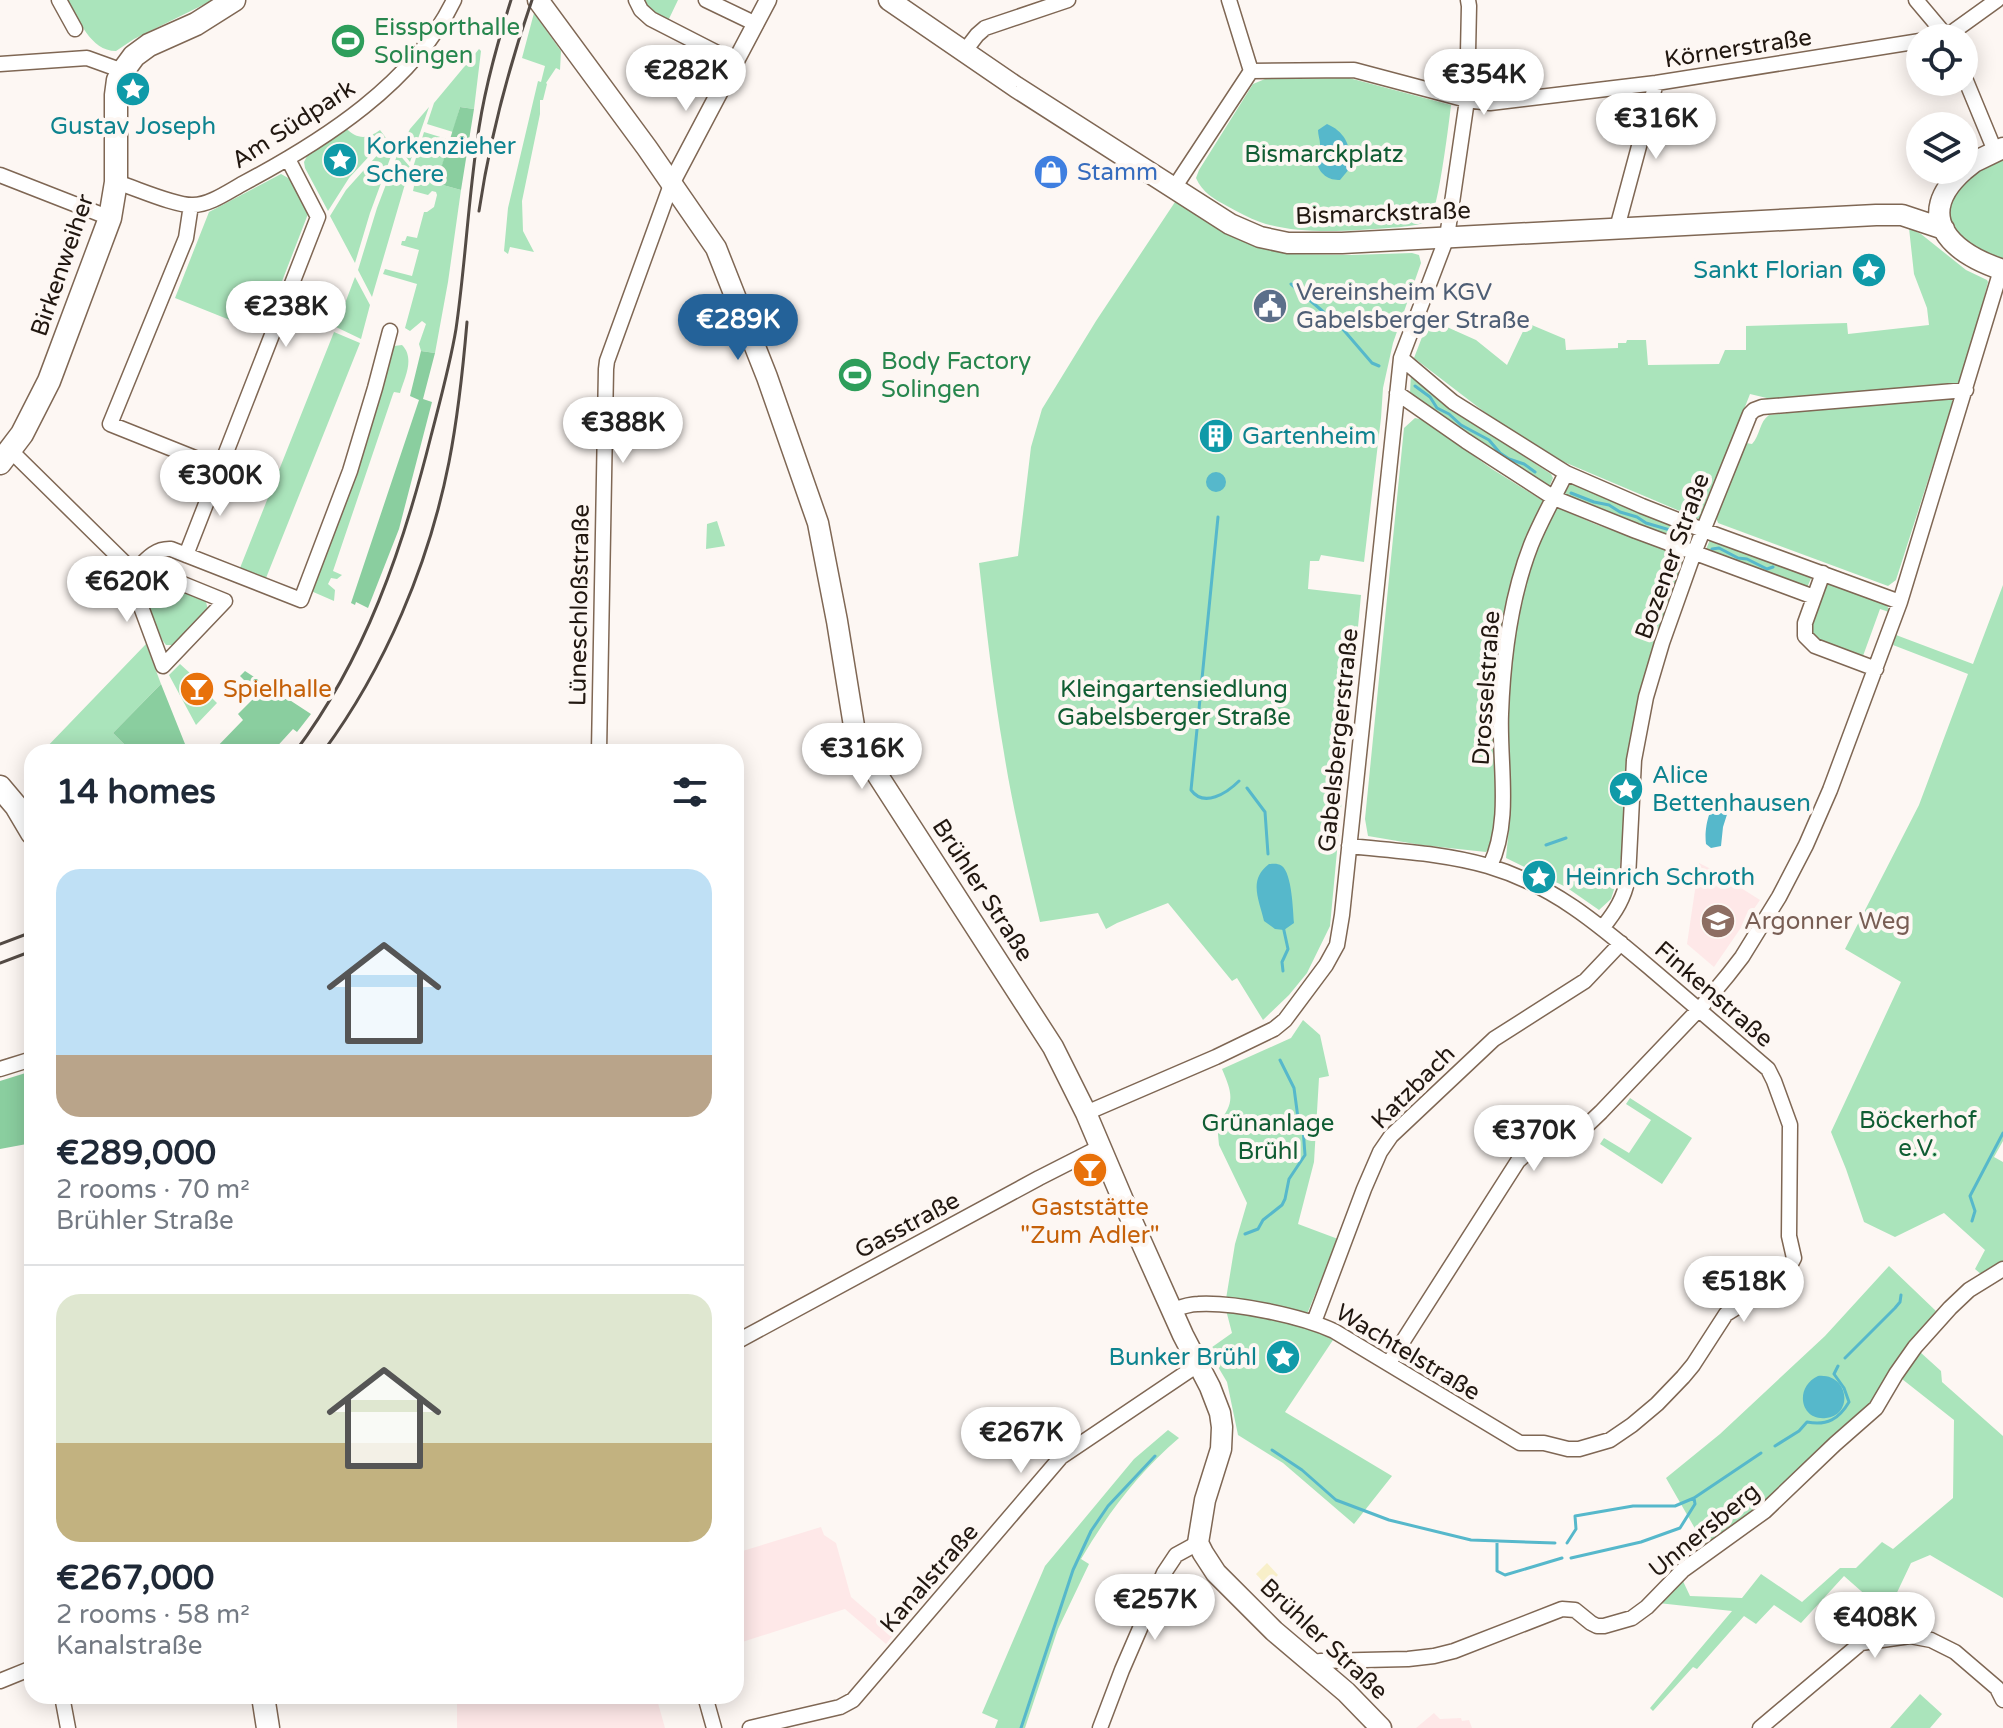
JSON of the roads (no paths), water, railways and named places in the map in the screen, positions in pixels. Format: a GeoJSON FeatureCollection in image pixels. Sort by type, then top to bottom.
{"type":"FeatureCollection","features":[{"type":"Feature","properties":{"kind":"main road"},"geometry":{"type":"LineString","coordinates":[[123,71],[134,56],[149,45],[196,24],[234,0]]}},
{"type":"Feature","properties":{"kind":"main road","name":"Bismarckstraße"},"geometry":{"type":"LineString","coordinates":[[889,0],[964,52],[1239,229],[1288,243],[1327,244],[1902,215],[1940,198]]}},
{"type":"Feature","properties":{"kind":"main road","name":"Brühler Straße"},"geometry":{"type":"LineString","coordinates":[[544,8],[672,182],[716,248],[767,377],[818,523],[859,742],[1053,1047],[1086,1113],[1220,1413],[1221,1449],[1205,1500],[1198,1543],[1216,1573],[1274,1631],[1346,1692],[1381,1728]]}},
{"type":"Feature","properties":{"kind":"main road","name":"Birkenweiher"},"geometry":{"type":"LineString","coordinates":[[5,457],[22,434],[49,381],[110,218],[116,182],[115,103],[118,80],[123,71]]}},
{"type":"Feature","properties":{"kind":"main road"},"geometry":{"type":"LineString","coordinates":[[1978,160],[1999,150]]}},
{"type":"Feature","properties":{"kind":"main road"},"geometry":{"type":"LineString","coordinates":[[1951,184],[1940,198],[1939,217],[1944,229],[1954,243],[1971,257],[2002,270]]}},
{"type":"Feature","properties":{"kind":"main road","name":"Bismarckstraße"},"geometry":{"type":"LineString","coordinates":[[1902,215],[1944,229]]}},
{"type":"Feature","properties":{"kind":"main road"},"geometry":{"type":"LineString","coordinates":[[1,791],[24,820]]}},
{"type":"Feature","properties":{"kind":"main road"},"geometry":{"type":"LineString","coordinates":[[264,1704],[268,1728]]}},
{"type":"Feature","properties":{"kind":"street"},"geometry":{"type":"LineString","coordinates":[[59,0],[75,29]]}},
{"type":"Feature","properties":{"kind":"street","name":"Am Südpark"},"geometry":{"type":"LineString","coordinates":[[191,205],[216,198],[288,159],[354,113],[393,81],[431,40],[454,0]]}},
{"type":"Feature","properties":{"kind":"street"},"geometry":{"type":"LineString","coordinates":[[636,0],[651,19],[735,62]]}},
{"type":"Feature","properties":{"kind":"street"},"geometry":{"type":"LineString","coordinates":[[706,0],[756,24]]}},
{"type":"Feature","properties":{"kind":"street"},"geometry":{"type":"LineString","coordinates":[[672,182],[768,0]]}},
{"type":"Feature","properties":{"kind":"street"},"geometry":{"type":"LineString","coordinates":[[964,52],[985,28],[1068,0]]}},
{"type":"Feature","properties":{"kind":"street"},"geometry":{"type":"LineString","coordinates":[[1229,0],[1251,71]]}},
{"type":"Feature","properties":{"kind":"street","name":"Gabelsbergerstraße"},"geometry":{"type":"LineString","coordinates":[[1086,1113],[1259,1037],[1285,1020],[1319,976],[1335,949],[1342,915],[1401,358],[1447,237],[1467,100],[1468,0]]}},
{"type":"Feature","properties":{"kind":"street"},"geometry":{"type":"LineString","coordinates":[[1916,0],[1934,24]]}},
{"type":"Feature","properties":{"kind":"street"},"geometry":{"type":"LineString","coordinates":[[1962,24],[1997,0]]}},
{"type":"Feature","properties":{"kind":"street","name":"Körnerstraße"},"geometry":{"type":"LineString","coordinates":[[1467,100],[1490,103],[1656,83],[1906,43]]}},
{"type":"Feature","properties":{"kind":"street"},"geometry":{"type":"LineString","coordinates":[[0,64],[87,58],[123,71]]}},
{"type":"Feature","properties":{"kind":"street"},"geometry":{"type":"LineString","coordinates":[[1251,71],[1354,70],[1467,100]]}},
{"type":"Feature","properties":{"kind":"street"},"geometry":{"type":"LineString","coordinates":[[1174,188],[1251,71]]}},
{"type":"Feature","properties":{"kind":"street"},"geometry":{"type":"LineString","coordinates":[[1617,228],[1656,83]]}},
{"type":"Feature","properties":{"kind":"street"},"geometry":{"type":"LineString","coordinates":[[1973,96],[1999,150]]}},
{"type":"Feature","properties":{"kind":"street"},"geometry":{"type":"LineString","coordinates":[[186,555],[318,217],[288,159]]}},
{"type":"Feature","properties":{"kind":"street"},"geometry":{"type":"LineString","coordinates":[[0,175],[110,218]]}},
{"type":"Feature","properties":{"kind":"street"},"geometry":{"type":"LineString","coordinates":[[116,182],[191,205],[186,238],[110,424],[220,468]]}},
{"type":"Feature","properties":{"kind":"street","name":"Lüneschloßstraße"},"geometry":{"type":"LineString","coordinates":[[599,744],[606,369],[672,182]]}},
{"type":"Feature","properties":{"kind":"street"},"geometry":{"type":"LineString","coordinates":[[1389,1363],[1518,1161],[1548,1139],[1580,1132],[1699,1009],[1742,957],[1779,897],[1830,790],[1900,602],[2002,270]]}},
{"type":"Feature","properties":{"kind":"street"},"geometry":{"type":"LineString","coordinates":[[134,572],[150,556],[160,550],[171,549],[301,600],[350,471],[390,331]]}},
{"type":"Feature","properties":{"kind":"street"},"geometry":{"type":"LineString","coordinates":[[1401,358],[1453,402],[1566,473],[1703,530],[1900,602]]}},
{"type":"Feature","properties":{"kind":"street","name":"Bozener Straße"},"geometry":{"type":"LineString","coordinates":[[1603,927],[1617,911],[1628,878],[1634,760],[1646,697],[1694,553],[1749,416],[1756,409],[1966,390]]}},
{"type":"Feature","properties":{"kind":"street"},"geometry":{"type":"LineString","coordinates":[[1397,393],[1554,498],[1814,597]]}},
{"type":"Feature","properties":{"kind":"street"},"geometry":{"type":"LineString","coordinates":[[5,457],[134,572],[161,575],[225,601],[163,666],[137,596],[134,572]]}},
{"type":"Feature","properties":{"kind":"street","name":"Drosselstraße"},"geometry":{"type":"LineString","coordinates":[[1490,866],[1502,833],[1501,716],[1510,621],[1532,542],[1566,473]]}},
{"type":"Feature","properties":{"kind":"street"},"geometry":{"type":"LineString","coordinates":[[1823,573],[1804,628],[1806,638],[1815,646],[1876,669]]}},
{"type":"Feature","properties":{"kind":"street","name":"Finkenstraße"},"geometry":{"type":"LineString","coordinates":[[1349,846],[1451,857],[1490,866],[1554,893],[1603,927],[1768,1069],[1790,1125],[1789,1236],[1793,1262],[1775,1283],[1726,1314],[1693,1365],[1674,1387],[1610,1440],[1573,1449],[1544,1443],[1520,1443]]}},
{"type":"Feature","properties":{"kind":"street","name":"Katzbach"},"geometry":{"type":"LineString","coordinates":[[1314,1322],[1364,1189],[1380,1152],[1391,1136],[1494,1039],[1585,981],[1621,943]]}},
{"type":"Feature","properties":{"kind":"street"},"geometry":{"type":"LineString","coordinates":[[0,1069],[24,1062]]}},
{"type":"Feature","properties":{"kind":"street","name":"Gasstraße"},"geometry":{"type":"LineString","coordinates":[[744,1338],[1100,1147]]}},
{"type":"Feature","properties":{"kind":"street","name":"Unnersberg"},"geometry":{"type":"LineString","coordinates":[[1311,1664],[1320,1661],[1434,1656],[1562,1609],[1575,1610],[1597,1626],[1632,1618],[1683,1570],[1765,1511],[1876,1408],[1915,1347],[1950,1308],[1969,1290],[2003,1269]]}},
{"type":"Feature","properties":{"kind":"street","name":"Wachtelstraße"},"geometry":{"type":"LineString","coordinates":[[1173,1310],[1195,1304],[1226,1305],[1314,1322],[1389,1363],[1520,1443]]}},
{"type":"Feature","properties":{"kind":"street","name":"Kanalstraße"},"geometry":{"type":"LineString","coordinates":[[750,1728],[840,1707],[853,1700],[1061,1457],[1199,1364]]}},
{"type":"Feature","properties":{"kind":"street"},"geometry":{"type":"LineString","coordinates":[[1100,1728],[1164,1573],[1176,1555],[1198,1543]]}},
{"type":"Feature","properties":{"kind":"street"},"geometry":{"type":"LineString","coordinates":[[1760,1728],[1861,1643],[1910,1636],[1931,1640],[1955,1652],[2001,1690]]}},
{"type":"Feature","properties":{"kind":"street"},"geometry":{"type":"LineString","coordinates":[[0,1681],[24,1671]]}},
{"type":"Feature","properties":{"kind":"street"},"geometry":{"type":"LineString","coordinates":[[64,1704],[68,1728]]}},
{"type":"Feature","properties":{"kind":"street"},"geometry":{"type":"LineString","coordinates":[[707,1704],[714,1728]]}},
{"type":"Feature","properties":{"kind":"water"},"geometry":{"type":"Polygon","coordinates":[[[1327,124],[1339,131],[1349,147],[1350,168],[1340,180],[1324,175],[1317,163],[1320,150],[1318,130],[1327,124]]]}},
{"type":"Feature","properties":{"kind":"water"},"geometry":{"type":"Polygon","coordinates":[[[1216,472],[1223,475],[1226,482],[1223,489],[1216,492],[1209,489],[1206,482],[1209,475],[1216,472]]]}},
{"type":"Feature","properties":{"kind":"water"},"geometry":{"type":"Polygon","coordinates":[[[1721,796],[1731,802],[1721,846],[1711,848],[1706,844],[1707,825],[1710,811],[1721,796]]]}},
{"type":"Feature","properties":{"kind":"water"},"geometry":{"type":"Polygon","coordinates":[[[1269,864],[1282,866],[1290,884],[1294,923],[1284,930],[1275,929],[1264,921],[1258,898],[1257,883],[1269,864]]]}},
{"type":"Feature","properties":{"kind":"water"},"geometry":{"type":"Polygon","coordinates":[[[1818,1376],[1836,1381],[1844,1395],[1841,1410],[1826,1418],[1810,1414],[1803,1402],[1805,1388],[1818,1376]]]}},
{"type":"Feature","properties":{"kind":"waterway"},"geometry":{"type":"LineString","coordinates":[[1291,284],[1341,327],[1372,363],[1379,366]]}},
{"type":"Feature","properties":{"kind":"waterway"},"geometry":{"type":"LineString","coordinates":[[1415,386],[1430,397],[1437,408],[1489,440],[1509,459],[1535,472]]}},
{"type":"Feature","properties":{"kind":"waterway"},"geometry":{"type":"LineString","coordinates":[[1571,493],[1670,530]]}},
{"type":"Feature","properties":{"kind":"waterway"},"geometry":{"type":"LineString","coordinates":[[1218,517],[1191,790],[1202,798],[1215,797],[1239,781]]}},
{"type":"Feature","properties":{"kind":"waterway"},"geometry":{"type":"LineString","coordinates":[[1712,549],[1719,548],[1767,569],[1773,567]]}},
{"type":"Feature","properties":{"kind":"waterway"},"geometry":{"type":"LineString","coordinates":[[1247,788],[1265,812],[1268,854]]}},
{"type":"Feature","properties":{"kind":"waterway"},"geometry":{"type":"LineString","coordinates":[[1546,845],[1566,838]]}},
{"type":"Feature","properties":{"kind":"waterway"},"geometry":{"type":"LineString","coordinates":[[1283,926],[1288,949],[1282,962],[1283,971]]}},
{"type":"Feature","properties":{"kind":"waterway"},"geometry":{"type":"LineString","coordinates":[[1245,1234],[1258,1229],[1263,1220],[1282,1205],[1289,1179],[1305,1155],[1303,1128],[1298,1118],[1294,1088],[1280,1060]]}},
{"type":"Feature","properties":{"kind":"waterway"},"geometry":{"type":"LineString","coordinates":[[1972,1221],[1975,1211],[1970,1196],[2003,1133]]}},
{"type":"Feature","properties":{"kind":"waterway"},"geometry":{"type":"LineString","coordinates":[[1845,1358],[1895,1308],[1901,1295]]}},
{"type":"Feature","properties":{"kind":"waterway"},"geometry":{"type":"LineString","coordinates":[[1775,1446],[1807,1422],[1826,1422],[1837,1417],[1845,1408],[1849,1402],[1834,1374],[1838,1366]]}},
{"type":"Feature","properties":{"kind":"waterway"},"geometry":{"type":"LineString","coordinates":[[1272,1450],[1302,1470],[1336,1500],[1389,1520],[1471,1540],[1555,1543]]}},
{"type":"Feature","properties":{"kind":"waterway"},"geometry":{"type":"LineString","coordinates":[[1567,1543],[1576,1529],[1575,1516],[1633,1506],[1675,1506],[1694,1498],[1761,1453]]}},
{"type":"Feature","properties":{"kind":"waterway"},"geometry":{"type":"LineString","coordinates":[[1021,1728],[1073,1570],[1091,1531],[1108,1506],[1155,1456]]}},
{"type":"Feature","properties":{"kind":"waterway"},"geometry":{"type":"LineString","coordinates":[[1571,1558],[1641,1542],[1680,1528],[1695,1504],[1694,1498]]}},
{"type":"Feature","properties":{"kind":"waterway"},"geometry":{"type":"LineString","coordinates":[[1497,1541],[1497,1571],[1505,1575],[1562,1558]]}},
{"type":"Feature","properties":{"kind":"railway"},"geometry":{"type":"LineString","coordinates":[[301,744],[342,679],[379,601],[420,478],[456,329],[483,106],[511,0]]}},
{"type":"Feature","properties":{"kind":"railway"},"geometry":{"type":"LineString","coordinates":[[479,211],[501,104],[532,0]]}},
{"type":"Feature","properties":{"kind":"railway"},"geometry":{"type":"LineString","coordinates":[[328,744],[385,650],[430,539],[452,445],[467,322]]}},
{"type":"Feature","properties":{"kind":"railway"},"geometry":{"type":"LineString","coordinates":[[0,944],[24,935]]}},
{"type":"Feature","properties":{"kind":"railway"},"geometry":{"type":"LineString","coordinates":[[0,963],[24,954]]}},
{"type":"Feature","properties":{"kind":"place","name":"Eissporthalle Solingen"},"geometry":{"type":"Point","coordinates":[348,41]}},
{"type":"Feature","properties":{"kind":"place","name":"Gustav Joseph"},"geometry":{"type":"Point","coordinates":[133,89]}},
{"type":"Feature","properties":{"kind":"place","name":"Korkenzieher Schere"},"geometry":{"type":"Point","coordinates":[340,160]}},
{"type":"Feature","properties":{"kind":"place","name":"Stamm"},"geometry":{"type":"Point","coordinates":[1051,172]}},
{"type":"Feature","properties":{"kind":"place","name":"Sankt Florian"},"geometry":{"type":"Point","coordinates":[1869,270]}},
{"type":"Feature","properties":{"kind":"place","name":"Vereinsheim KGV Gabelsberger Straße"},"geometry":{"type":"Point","coordinates":[1270,306]}},
{"type":"Feature","properties":{"kind":"place","name":"Body Factory Solingen"},"geometry":{"type":"Point","coordinates":[855,375]}},
{"type":"Feature","properties":{"kind":"place","name":"Gartenheim"},"geometry":{"type":"Point","coordinates":[1216,436]}},
{"type":"Feature","properties":{"kind":"place","name":"Spielhalle"},"geometry":{"type":"Point","coordinates":[197,689]}},
{"type":"Feature","properties":{"kind":"place","name":"Alice Bettenhausen"},"geometry":{"type":"Point","coordinates":[1626,789]}},
{"type":"Feature","properties":{"kind":"place","name":"Heinrich Schroth"},"geometry":{"type":"Point","coordinates":[1539,877]}},
{"type":"Feature","properties":{"kind":"place","name":"Argonner Weg"},"geometry":{"type":"Point","coordinates":[1718,921]}},
{"type":"Feature","properties":{"kind":"place","name":"Gaststätte \"Zum Adler\""},"geometry":{"type":"Point","coordinates":[1090,1170]}},
{"type":"Feature","properties":{"kind":"place","name":"Bunker Brühl"},"geometry":{"type":"Point","coordinates":[1283,1357]}},
{"type":"Feature","properties":{"kind":"park label","name":"Bismarckplatz"},"geometry":{"type":"Point","coordinates":[1324,154]}},
{"type":"Feature","properties":{"kind":"park label","name":"Kleingartensiedlung Gabelsberger Straße"},"geometry":{"type":"Point","coordinates":[1174,703]}},
{"type":"Feature","properties":{"kind":"park label","name":"Böckerhof e.V."},"geometry":{"type":"Point","coordinates":[1918,1134]}},
{"type":"Feature","properties":{"kind":"park label","name":"Grünanlage Brühl"},"geometry":{"type":"Point","coordinates":[1268,1137]}}]}
